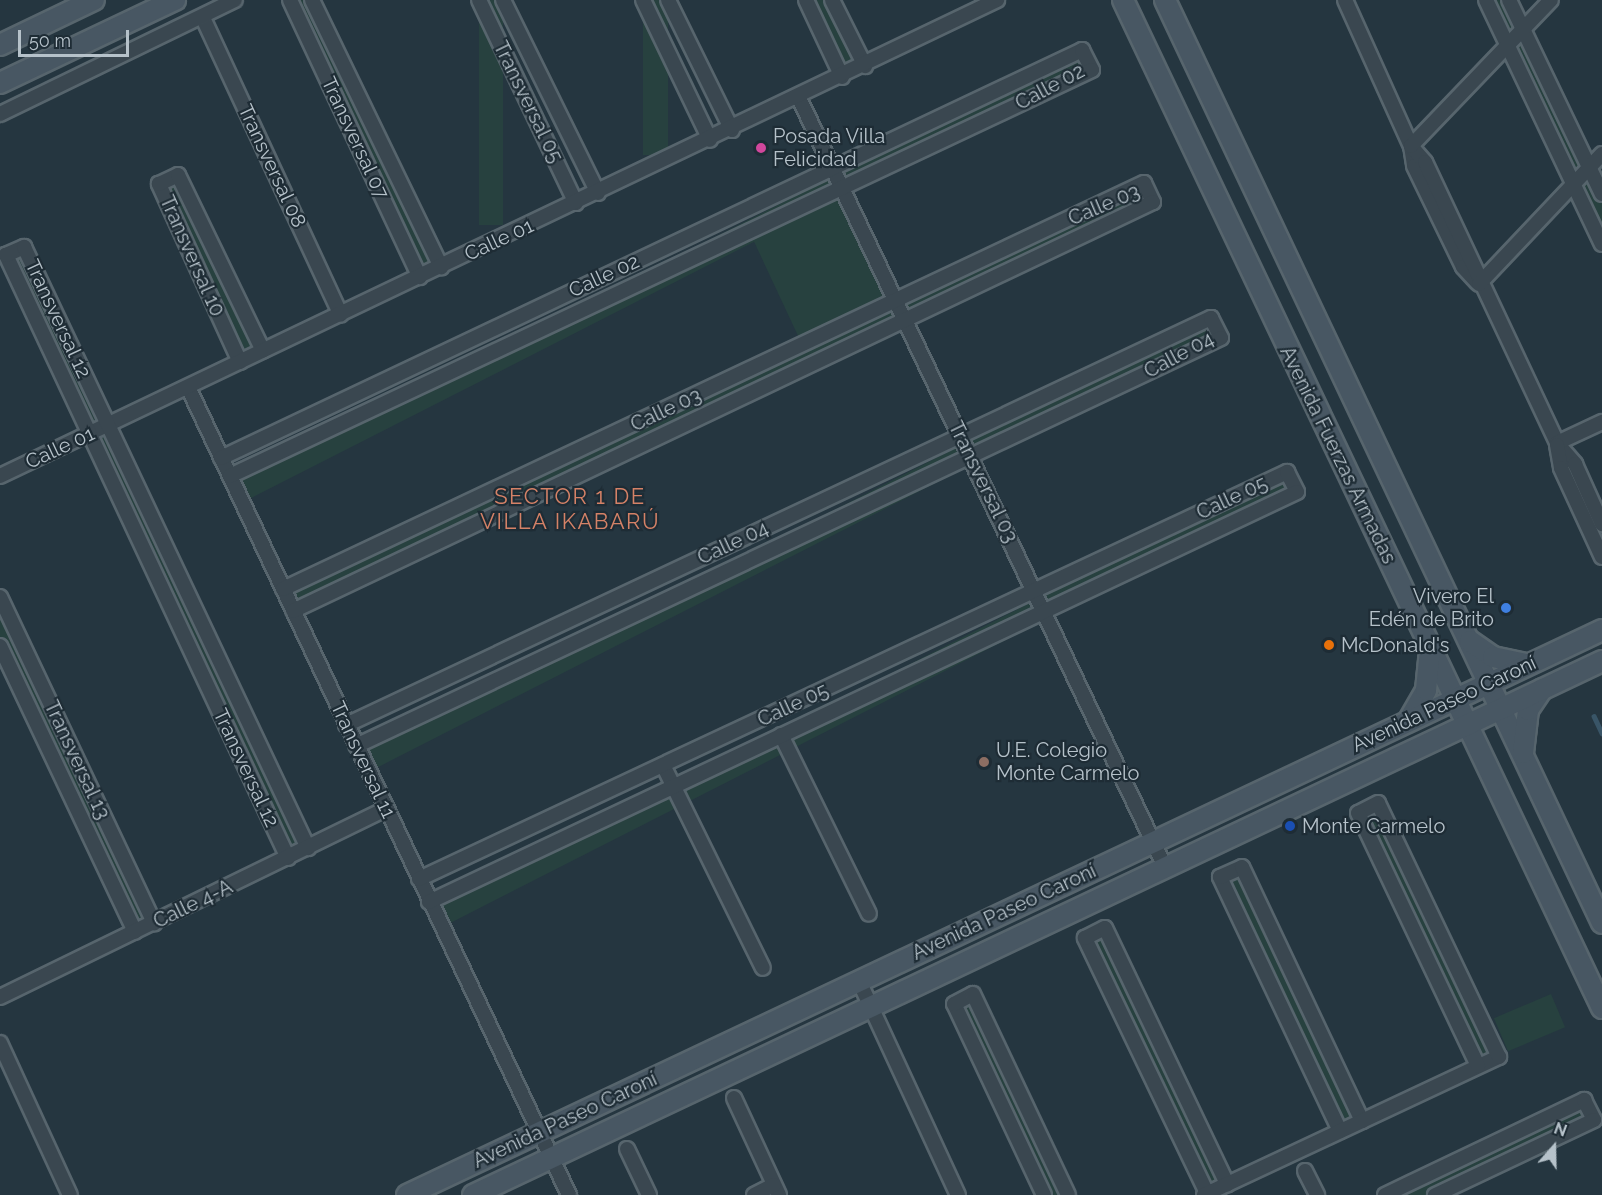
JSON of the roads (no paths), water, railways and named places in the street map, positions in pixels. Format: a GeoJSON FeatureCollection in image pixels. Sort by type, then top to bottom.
{"type":"FeatureCollection","features":[{"type":"Feature","properties":{"kind":"street"},"geometry":{"type":"LineString","coordinates":[[0,45],[94,0]]}},
{"type":"Feature","properties":{"kind":"street"},"geometry":{"type":"LineString","coordinates":[[0,83],[175,0]]}},
{"type":"Feature","properties":{"kind":"street"},"geometry":{"type":"LineString","coordinates":[[0,114],[203,18],[235,0]]}},
{"type":"Feature","properties":{"kind":"street","name":"Transversal 07"},"geometry":{"type":"LineString","coordinates":[[290,0],[420,277]]}},
{"type":"Feature","properties":{"kind":"street","name":"Transversal 07"},"geometry":{"type":"LineString","coordinates":[[312,0],[441,267]]}},
{"type":"Feature","properties":{"kind":"street","name":"Transversal 05"},"geometry":{"type":"LineString","coordinates":[[479,0],[576,203]]}},
{"type":"Feature","properties":{"kind":"street","name":"Transversal 05"},"geometry":{"type":"LineString","coordinates":[[503,0],[598,193]]}},
{"type":"Feature","properties":{"kind":"street"},"geometry":{"type":"LineString","coordinates":[[643,0],[710,140]]}},
{"type":"Feature","properties":{"kind":"street"},"geometry":{"type":"LineString","coordinates":[[668,0],[732,130]]}},
{"type":"Feature","properties":{"kind":"street"},"geometry":{"type":"LineString","coordinates":[[806,0],[843,77]]}},
{"type":"Feature","properties":{"kind":"street"},"geometry":{"type":"LineString","coordinates":[[832,0],[865,66]]}},
{"type":"Feature","properties":{"kind":"street","name":"Avenida Fuerzas Armadas"},"geometry":{"type":"LineString","coordinates":[[1123,0],[1602,1008]]}},
{"type":"Feature","properties":{"kind":"street","name":"Avenida Fuerzas Armadas"},"geometry":{"type":"LineString","coordinates":[[1165,0],[1602,923]]}},
{"type":"Feature","properties":{"kind":"street"},"geometry":{"type":"LineString","coordinates":[[1345,0],[1411,146],[1414,166],[1463,267],[1479,284],[1557,443],[1575,464],[1602,524]]}},
{"type":"Feature","properties":{"kind":"street"},"geometry":{"type":"LineString","coordinates":[[1486,0],[1602,244]]}},
{"type":"Feature","properties":{"kind":"street"},"geometry":{"type":"LineString","coordinates":[[1509,0],[1521,30],[1602,194]]}},
{"type":"Feature","properties":{"kind":"street"},"geometry":{"type":"LineString","coordinates":[[1411,146],[1551,0]]}},
{"type":"Feature","properties":{"kind":"street","name":"Calle 01"},"geometry":{"type":"LineString","coordinates":[[0,476],[800,98],[976,6],[997,2]]}},
{"type":"Feature","properties":{"kind":"street","name":"Transversal 08"},"geometry":{"type":"LineString","coordinates":[[203,18],[341,315]]}},
{"type":"Feature","properties":{"kind":"street","name":"Calle 02"},"geometry":{"type":"LineString","coordinates":[[221,458],[1082,50],[1092,70],[230,476]]}},
{"type":"Feature","properties":{"kind":"street","name":"Transversal 03"},"geometry":{"type":"LineString","coordinates":[[800,98],[1165,867]]}},
{"type":"Feature","properties":{"kind":"street"},"geometry":{"type":"LineString","coordinates":[[1479,284],[1602,154]]}},
{"type":"Feature","properties":{"kind":"street","name":"Transversal 10"},"geometry":{"type":"LineString","coordinates":[[240,363],[159,184],[178,175],[263,351]]}},
{"type":"Feature","properties":{"kind":"street","name":"Calle 03"},"geometry":{"type":"LineString","coordinates":[[283,590],[1144,183],[1153,202],[293,611]]}},
{"type":"Feature","properties":{"kind":"street","name":"Transversal 12"},"geometry":{"type":"LineString","coordinates":[[288,858],[6,255],[24,247],[308,848]]}},
{"type":"Feature","properties":{"kind":"street"},"geometry":{"type":"LineString","coordinates":[[1004,250],[1013,269]]}},
{"type":"Feature","properties":{"kind":"street","name":"Calle 04"},"geometry":{"type":"LineString","coordinates":[[346,724],[1211,318],[1221,338],[356,746]]}},
{"type":"Feature","properties":{"kind":"street"},"geometry":{"type":"LineString","coordinates":[[462,344],[470,363]]}},
{"type":"Feature","properties":{"kind":"street"},"geometry":{"type":"LineString","coordinates":[[1088,376],[1098,396]]}},
{"type":"Feature","properties":{"kind":"street","name":"Transversal 11"},"geometry":{"type":"LineString","coordinates":[[188,387],[569,1195]]}},
{"type":"Feature","properties":{"kind":"street"},"geometry":{"type":"LineString","coordinates":[[1557,443],[1602,422]]}},
{"type":"Feature","properties":{"kind":"street"},"geometry":{"type":"LineString","coordinates":[[1557,443],[1561,468],[1602,557]]}},
{"type":"Feature","properties":{"kind":"street","name":"Calle 05"},"geometry":{"type":"LineString","coordinates":[[419,879],[1287,472],[1297,492],[429,902]]}},
{"type":"Feature","properties":{"kind":"street"},"geometry":{"type":"LineString","coordinates":[[526,476],[536,496]]}},
{"type":"Feature","properties":{"kind":"street"},"geometry":{"type":"LineString","coordinates":[[1201,513],[1210,532]]}},
{"type":"Feature","properties":{"kind":"street"},"geometry":{"type":"LineString","coordinates":[[1176,524],[1186,544]]}},
{"type":"Feature","properties":{"kind":"street"},"geometry":{"type":"LineString","coordinates":[[406,532],[416,553]]}},
{"type":"Feature","properties":{"kind":"street"},"geometry":{"type":"LineString","coordinates":[[1142,541],[1151,560]]}},
{"type":"Feature","properties":{"kind":"street"},"geometry":{"type":"LineString","coordinates":[[1110,556],[1120,575]]}},
{"type":"Feature","properties":{"kind":"street","name":"Transversal 13"},"geometry":{"type":"LineString","coordinates":[[1,603],[154,923]]}},
{"type":"Feature","properties":{"kind":"street"},"geometry":{"type":"LineString","coordinates":[[581,615],[591,634]]}},
{"type":"Feature","properties":{"kind":"street","name":"Avenida Paseo Caroní"},"geometry":{"type":"LineString","coordinates":[[407,1195],[1602,630]]}},
{"type":"Feature","properties":{"kind":"street"},"geometry":{"type":"LineString","coordinates":[[188,644],[207,636]]}},
{"type":"Feature","properties":{"kind":"street"},"geometry":{"type":"LineString","coordinates":[[1466,637],[1493,657],[1530,663]]}},
{"type":"Feature","properties":{"kind":"street"},"geometry":{"type":"LineString","coordinates":[[927,642],[936,661]]}},
{"type":"Feature","properties":{"kind":"street"},"geometry":{"type":"LineString","coordinates":[[1409,720],[1426,690],[1430,644]]}},
{"type":"Feature","properties":{"kind":"street","name":"Transversal 13"},"geometry":{"type":"LineString","coordinates":[[0,646],[135,932]]}},
{"type":"Feature","properties":{"kind":"street","name":"Avenida Paseo Caroní"},"geometry":{"type":"LineString","coordinates":[[472,1195],[1602,661]]}},
{"type":"Feature","properties":{"kind":"street"},"geometry":{"type":"LineString","coordinates":[[1523,759],[1524,725],[1542,689]]}},
{"type":"Feature","properties":{"kind":"street"},"geometry":{"type":"LineString","coordinates":[[32,714],[52,706]]}},
{"type":"Feature","properties":{"kind":"street"},"geometry":{"type":"LineString","coordinates":[[765,718],[778,736],[869,914]]}},
{"type":"Feature","properties":{"kind":"street"},"geometry":{"type":"LineString","coordinates":[[721,738],[730,759]]}},
{"type":"Feature","properties":{"kind":"street"},"geometry":{"type":"LineString","coordinates":[[1428,743],[1458,744],[1487,764]]}},
{"type":"Feature","properties":{"kind":"street"},"geometry":{"type":"LineString","coordinates":[[663,765],[763,968]]}},
{"type":"Feature","properties":{"kind":"street"},"geometry":{"type":"LineString","coordinates":[[1227,1184],[1105,928],[1085,938],[1206,1194],[1498,1057],[1378,803],[1358,813],[1478,1066]]}},
{"type":"Feature","properties":{"kind":"street","name":"Calle 4-A"},"geometry":{"type":"LineString","coordinates":[[0,996],[386,810]]}},
{"type":"Feature","properties":{"kind":"street"},"geometry":{"type":"LineString","coordinates":[[1340,1131],[1220,877],[1242,867],[1362,1121]]}},
{"type":"Feature","properties":{"kind":"street"},"geometry":{"type":"LineString","coordinates":[[859,981],[958,1195]]}},
{"type":"Feature","properties":{"kind":"street"},"geometry":{"type":"LineString","coordinates":[[1044,1195],[954,1004],[973,994],[1068,1195]]}},
{"type":"Feature","properties":{"kind":"street"},"geometry":{"type":"LineString","coordinates":[[0,1043],[70,1195]]}},
{"type":"Feature","properties":{"kind":"street"},"geometry":{"type":"LineString","coordinates":[[734,1098],[777,1190],[754,1195]]}},
{"type":"Feature","properties":{"kind":"street"},"geometry":{"type":"LineString","coordinates":[[1385,1195],[1584,1100],[1594,1120],[1435,1195]]}},
{"type":"Feature","properties":{"kind":"street"},"geometry":{"type":"LineString","coordinates":[[627,1149],[649,1195]]}},
{"type":"Feature","properties":{"kind":"street"},"geometry":{"type":"LineString","coordinates":[[1305,1171],[1317,1195]]}},
{"type":"Feature","properties":{"kind":"waterway"},"geometry":{"type":"LineString","coordinates":[[1594,716],[1602,733]]}},
{"type":"Feature","properties":{"kind":"place","name":"Posada Villa Felicidad"},"geometry":{"type":"Point","coordinates":[761,148]}},
{"type":"Feature","properties":{"kind":"place","name":"Vivero El Edén de Brito"},"geometry":{"type":"Point","coordinates":[1506,608]}},
{"type":"Feature","properties":{"kind":"place","name":"McDonald's"},"geometry":{"type":"Point","coordinates":[1329,645]}},
{"type":"Feature","properties":{"kind":"place","name":"U.E. Colegio Monte Carmelo"},"geometry":{"type":"Point","coordinates":[984,762]}},
{"type":"Feature","properties":{"kind":"place","name":"Monte Carmelo"},"geometry":{"type":"Point","coordinates":[1290,826]}},
{"type":"Feature","properties":{"kind":"district","name":"SECTOR 1 DE VILLA IKABARÚ"},"geometry":{"type":"Point","coordinates":[570,508]}}]}
